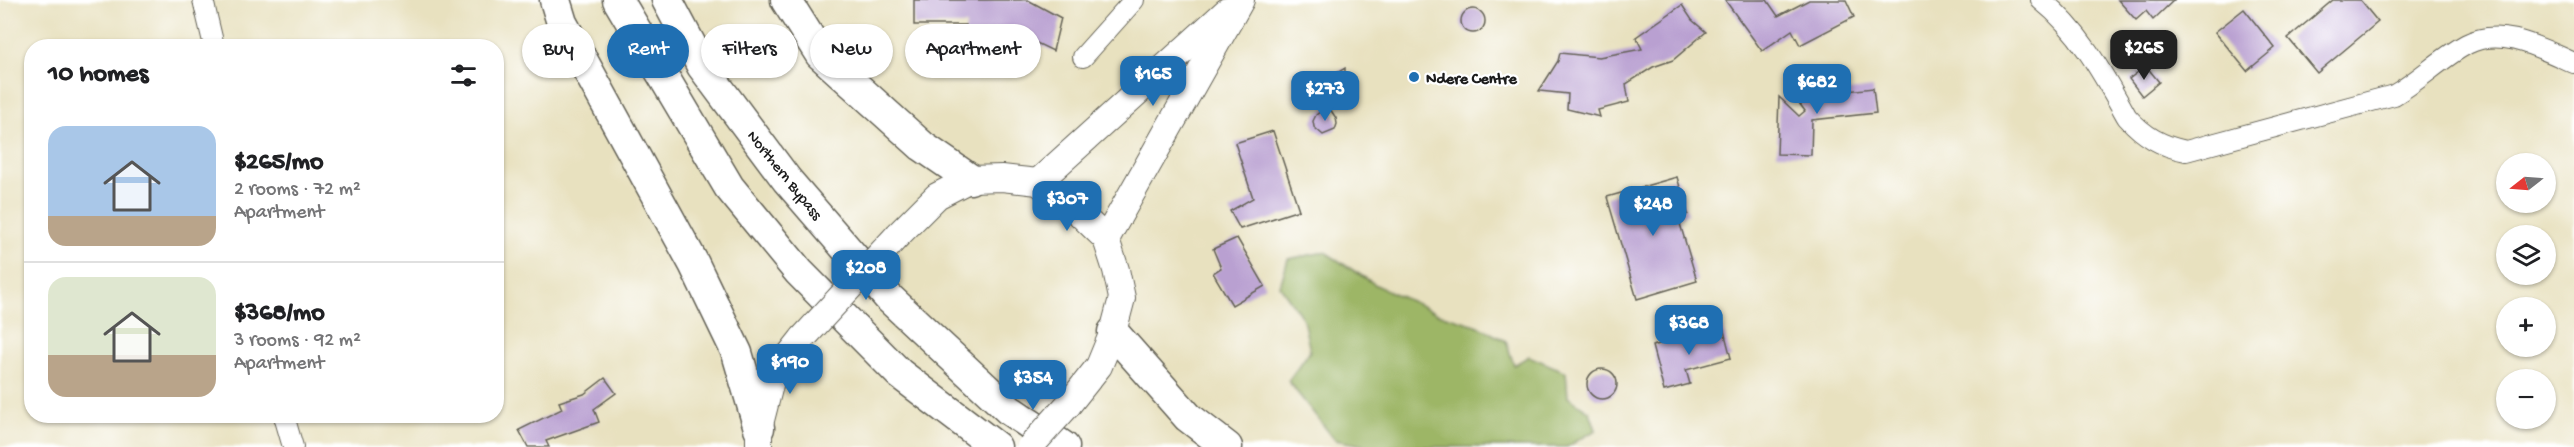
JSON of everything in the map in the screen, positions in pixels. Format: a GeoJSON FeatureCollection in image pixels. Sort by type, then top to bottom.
{"type":"FeatureCollection","features":[{"type":"Feature","properties":{"kind":"highway"},"geometry":{"type":"LineString","coordinates":[[555,0],[562,23],[694,264],[733,344],[759,438]]}},
{"type":"Feature","properties":{"kind":"highway"},"geometry":{"type":"LineString","coordinates":[[618,0],[729,187],[798,272],[900,374],[996,447]]}},
{"type":"Feature","properties":{"kind":"highway","name":"Northern Bypass"},"geometry":{"type":"LineString","coordinates":[[667,0],[702,66],[787,180],[888,297],[1009,410],[1064,447]]}},
{"type":"Feature","properties":{"kind":"highway"},"geometry":{"type":"LineString","coordinates":[[786,0],[820,54],[922,147],[970,178]]}},
{"type":"Feature","properties":{"kind":"highway"},"geometry":{"type":"LineString","coordinates":[[1113,332],[1188,417],[1227,447]]}},
{"type":"Feature","properties":{"kind":"main road"},"geometry":{"type":"LineString","coordinates":[[1038,182],[1241,0]]}},
{"type":"Feature","properties":{"kind":"main road"},"geometry":{"type":"LineString","coordinates":[[1106,239],[1241,0]]}},
{"type":"Feature","properties":{"kind":"main road"},"geometry":{"type":"LineString","coordinates":[[759,438],[772,377],[802,338],[898,235],[937,195],[970,178],[1002,178],[1038,182],[1078,212],[1106,239],[1122,298],[1113,332],[1099,366],[1030,447]]}},
{"type":"Feature","properties":{"kind":"street"},"geometry":{"type":"LineString","coordinates":[[203,0],[212,39]]}},
{"type":"Feature","properties":{"kind":"street"},"geometry":{"type":"LineString","coordinates":[[1083,57],[1134,0]]}},
{"type":"Feature","properties":{"kind":"street"},"geometry":{"type":"LineString","coordinates":[[2041,0],[2056,12],[2080,39],[2127,117],[2137,128],[2160,144],[2186,150],[2394,95],[2414,84],[2467,44],[2478,40],[2500,38],[2529,43],[2574,63]]}},
{"type":"Feature","properties":{"kind":"street"},"geometry":{"type":"LineString","coordinates":[[286,423],[293,447]]}},
{"type":"Feature","properties":{"kind":"green space"},"geometry":{"type":"Polygon","coordinates":[[[1325,252],[1376,285],[1439,314],[1476,325],[1506,341],[1514,365],[1529,356],[1566,372],[1568,397],[1590,412],[1596,430],[1567,447],[1373,447],[1335,440],[1288,381],[1310,351],[1303,319],[1280,286],[1288,259],[1325,252]]]}},
{"type":"Feature","properties":{"kind":"building"},"geometry":{"type":"Polygon","coordinates":[[[914,0],[1028,0],[1061,18],[1053,51],[1041,45],[1041,24],[914,24],[914,0]]]}},
{"type":"Feature","properties":{"kind":"building"},"geometry":{"type":"Polygon","coordinates":[[[1725,0],[1767,0],[1778,16],[1809,0],[1846,0],[1854,17],[1800,45],[1792,30],[1762,51],[1725,0]]]}},
{"type":"Feature","properties":{"kind":"building"},"geometry":{"type":"Polygon","coordinates":[[[2118,0],[2174,0],[2153,20],[2146,11],[2136,20],[2118,0]]]}},
{"type":"Feature","properties":{"kind":"building"},"geometry":{"type":"Polygon","coordinates":[[[2333,0],[2360,0],[2378,22],[2317,73],[2288,38],[2333,0]]]}},
{"type":"Feature","properties":{"kind":"building"},"geometry":{"type":"Polygon","coordinates":[[[1682,5],[1692,20],[1706,32],[1673,60],[1653,67],[1626,84],[1629,102],[1598,110],[1600,117],[1567,109],[1568,94],[1539,91],[1558,61],[1560,53],[1599,57],[1642,49],[1636,37],[1682,5]]]}},
{"type":"Feature","properties":{"kind":"building"},"geometry":{"type":"Polygon","coordinates":[[[1473,9],[1478,10],[1484,16],[1484,26],[1478,32],[1473,33],[1468,32],[1462,26],[1461,21],[1462,16],[1468,10],[1473,9]]]}},
{"type":"Feature","properties":{"kind":"building"},"geometry":{"type":"Polygon","coordinates":[[[2244,9],[2275,48],[2247,71],[2215,32],[2244,9]]]}},
{"type":"Feature","properties":{"kind":"building"},"geometry":{"type":"Polygon","coordinates":[[[2146,66],[2159,82],[2142,96],[2129,79],[2146,66]]]}},
{"type":"Feature","properties":{"kind":"building"},"geometry":{"type":"Polygon","coordinates":[[[1345,68],[1345,93],[1342,98],[1330,106],[1321,94],[1321,87],[1324,81],[1345,68]]]}},
{"type":"Feature","properties":{"kind":"building"},"geometry":{"type":"Polygon","coordinates":[[[1787,87],[1813,87],[1813,95],[1873,88],[1876,113],[1812,120],[1811,155],[1777,154],[1779,97],[1799,116],[1805,111],[1787,87]]]}},
{"type":"Feature","properties":{"kind":"building"},"geometry":{"type":"Polygon","coordinates":[[[1328,106],[1337,124],[1335,130],[1323,135],[1314,127],[1313,121],[1316,115],[1328,106]]]}},
{"type":"Feature","properties":{"kind":"building"},"geometry":{"type":"Polygon","coordinates":[[[1273,131],[1299,210],[1240,229],[1230,211],[1253,198],[1235,143],[1273,131]]]}},
{"type":"Feature","properties":{"kind":"building"},"geometry":{"type":"Polygon","coordinates":[[[1677,177],[1688,214],[1678,217],[1697,281],[1637,299],[1607,197],[1677,177]]]}},
{"type":"Feature","properties":{"kind":"building"},"geometry":{"type":"Polygon","coordinates":[[[1237,238],[1265,286],[1232,305],[1213,273],[1221,268],[1213,249],[1237,238]]]}},
{"type":"Feature","properties":{"kind":"building"},"geometry":{"type":"Polygon","coordinates":[[[1723,327],[1731,358],[1686,370],[1690,384],[1664,391],[1652,346],[1723,327]]]}},
{"type":"Feature","properties":{"kind":"building"},"geometry":{"type":"Polygon","coordinates":[[[1602,369],[1613,373],[1617,384],[1613,395],[1602,399],[1591,395],[1587,384],[1591,373],[1602,369]]]}},
{"type":"Feature","properties":{"kind":"building"},"geometry":{"type":"Polygon","coordinates":[[[605,378],[616,393],[594,409],[599,422],[546,441],[549,447],[528,447],[519,430],[562,409],[559,402],[584,394],[605,378]]]}},
{"type":"Feature","properties":{"kind":"place","name":"Ndere Centre"},"geometry":{"type":"Point","coordinates":[1414,77]}}]}
